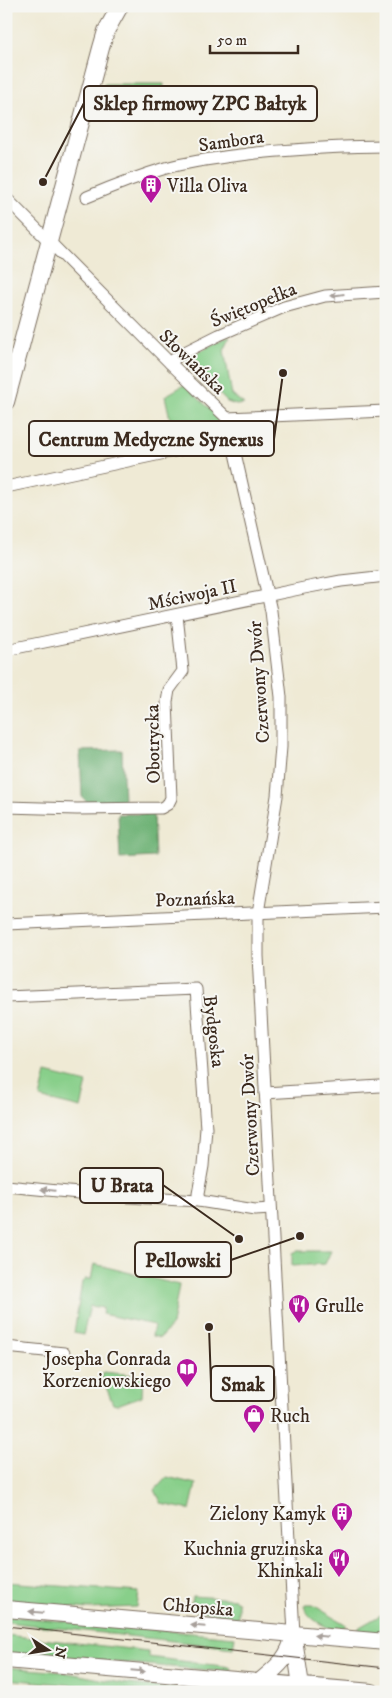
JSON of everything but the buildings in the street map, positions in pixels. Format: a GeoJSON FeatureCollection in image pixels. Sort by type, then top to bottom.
{"type":"FeatureCollection","features":[{"type":"Feature","properties":{"kind":"main road"},"geometry":{"type":"LineString","coordinates":[[6,402],[101,48],[106,31],[120,6]]}},
{"type":"Feature","properties":{"kind":"main road","name":"Chłopska"},"geometry":{"type":"LineString","coordinates":[[6,1609],[386,1642]]}},
{"type":"Feature","properties":{"kind":"main road"},"geometry":{"type":"LineString","coordinates":[[264,1687],[292,1646],[294,1634]]}},
{"type":"Feature","properties":{"kind":"main road"},"geometry":{"type":"LineString","coordinates":[[294,1634],[302,1689]]}},
{"type":"Feature","properties":{"kind":"main road"},"geometry":{"type":"LineString","coordinates":[[6,1660],[264,1687],[372,1692]]}},
{"type":"Feature","properties":{"kind":"street","name":"Sambora"},"geometry":{"type":"LineString","coordinates":[[87,197],[166,168],[196,162],[292,150],[340,146],[386,146]]}},
{"type":"Feature","properties":{"kind":"street","name":"Słowiańska"},"geometry":{"type":"LineString","coordinates":[[6,198],[227,418],[268,596]]}},
{"type":"Feature","properties":{"kind":"street","name":"Świętopełka"},"geometry":{"type":"LineString","coordinates":[[170,363],[179,355],[219,335],[284,307],[325,296],[386,292]]}},
{"type":"Feature","properties":{"kind":"street"},"geometry":{"type":"LineString","coordinates":[[227,418],[386,411]]}},
{"type":"Feature","properties":{"kind":"street"},"geometry":{"type":"LineString","coordinates":[[6,487],[231,439]]}},
{"type":"Feature","properties":{"kind":"street","name":"Mściwoja II"},"geometry":{"type":"LineString","coordinates":[[6,650],[341,581],[386,576]]}},
{"type":"Feature","properties":{"kind":"street","name":"Czerwony Dwór"},"geometry":{"type":"LineString","coordinates":[[268,596],[281,697],[281,747],[277,796],[258,913],[258,956],[294,1634]]}},
{"type":"Feature","properties":{"kind":"street","name":"Obotrycka"},"geometry":{"type":"LineString","coordinates":[[6,807],[115,809],[161,808],[168,804],[171,798],[167,702],[169,690],[183,671],[177,614]]}},
{"type":"Feature","properties":{"kind":"street","name":"Poznańska"},"geometry":{"type":"LineString","coordinates":[[6,924],[386,907]]}},
{"type":"Feature","properties":{"kind":"street","name":"Bydgoska"},"geometry":{"type":"LineString","coordinates":[[6,997],[196,989],[206,1128],[203,1166],[198,1194],[199,1202]]}},
{"type":"Feature","properties":{"kind":"street"},"geometry":{"type":"LineString","coordinates":[[265,1093],[380,1086]]}},
{"type":"Feature","properties":{"kind":"street"},"geometry":{"type":"LineString","coordinates":[[6,1186],[199,1202],[255,1210],[272,1209]]}},
{"type":"Feature","properties":{"kind":"street"},"geometry":{"type":"LineString","coordinates":[[6,1347],[64,1353]]}},
{"type":"Feature","properties":{"kind":"green space"},"geometry":{"type":"Polygon","coordinates":[[[104,84],[164,84],[160,118],[95,118],[104,84]]]}},
{"type":"Feature","properties":{"kind":"green space"},"geometry":{"type":"Polygon","coordinates":[[[229,336],[224,350],[232,395],[244,404],[236,405],[227,402],[185,359],[229,336]]]}},
{"type":"Feature","properties":{"kind":"green space"},"geometry":{"type":"Polygon","coordinates":[[[184,385],[223,421],[224,427],[179,436],[173,432],[165,396],[184,385]]]}},
{"type":"Feature","properties":{"kind":"green space"},"geometry":{"type":"Polygon","coordinates":[[[122,750],[124,802],[88,803],[82,797],[80,751],[122,750]]]}},
{"type":"Feature","properties":{"kind":"green space"},"geometry":{"type":"Polygon","coordinates":[[[118,814],[153,814],[155,857],[120,859],[118,814]]]}},
{"type":"Feature","properties":{"kind":"green space"},"geometry":{"type":"Polygon","coordinates":[[[46,1073],[87,1083],[81,1108],[40,1098],[46,1073]]]}},
{"type":"Feature","properties":{"kind":"green space"},"geometry":{"type":"Polygon","coordinates":[[[296,1251],[331,1251],[325,1264],[292,1266],[292,1253],[296,1251]]]}},
{"type":"Feature","properties":{"kind":"green space"},"geometry":{"type":"Polygon","coordinates":[[[94,1264],[179,1285],[172,1325],[160,1338],[152,1336],[154,1325],[102,1314],[103,1308],[90,1306],[83,1335],[74,1333],[82,1282],[85,1279],[91,1279],[94,1264]]]}},
{"type":"Feature","properties":{"kind":"green space"},"geometry":{"type":"Polygon","coordinates":[[[103,1372],[143,1376],[142,1396],[117,1405],[113,1404],[101,1375],[103,1372]]]}},
{"type":"Feature","properties":{"kind":"green space"},"geometry":{"type":"Polygon","coordinates":[[[167,1477],[196,1484],[190,1510],[162,1504],[155,1490],[167,1477]]]}},
{"type":"Feature","properties":{"kind":"green space"},"geometry":{"type":"Polygon","coordinates":[[[6,1582],[139,1592],[137,1607],[88,1609],[6,1601],[6,1582]]]}},
{"type":"Feature","properties":{"kind":"green space"},"geometry":{"type":"Polygon","coordinates":[[[192,1596],[235,1599],[238,1603],[238,1618],[190,1609],[192,1596]]]}},
{"type":"Feature","properties":{"kind":"green space"},"geometry":{"type":"Polygon","coordinates":[[[304,1605],[313,1605],[345,1624],[344,1632],[326,1627],[314,1620],[304,1605]]]}},
{"type":"Feature","properties":{"kind":"green space"},"geometry":{"type":"Polygon","coordinates":[[[386,1612],[386,1634],[358,1632],[358,1628],[386,1612]]]}},
{"type":"Feature","properties":{"kind":"green space"},"geometry":{"type":"Polygon","coordinates":[[[6,1616],[235,1637],[233,1648],[6,1622],[6,1616]]]}},
{"type":"Feature","properties":{"kind":"green space"},"geometry":{"type":"Polygon","coordinates":[[[6,1635],[148,1651],[148,1657],[231,1667],[230,1672],[6,1653],[6,1635]]]}},
{"type":"Feature","properties":{"kind":"green space"},"geometry":{"type":"Polygon","coordinates":[[[6,1667],[63,1672],[127,1684],[216,1692],[150,1692],[6,1679],[6,1667]]]}},
{"type":"Feature","properties":{"kind":"tram line"},"geometry":{"type":"LineString","coordinates":[[6,1626],[386,1668]]}},
{"type":"Feature","properties":{"kind":"place","name":"Sklep firmowy ZPC Bałtyk"},"geometry":{"type":"Point","coordinates":[43,182]}},
{"type":"Feature","properties":{"kind":"place","name":"Villa Oliva"},"geometry":{"type":"Point","coordinates":[151,204]}},
{"type":"Feature","properties":{"kind":"place","name":"Centrum Medyczne Synexus"},"geometry":{"type":"Point","coordinates":[283,373]}},
{"type":"Feature","properties":{"kind":"place","name":"Pellowski"},"geometry":{"type":"Point","coordinates":[300,1236]}},
{"type":"Feature","properties":{"kind":"place","name":"U Brata"},"geometry":{"type":"Point","coordinates":[239,1239]}},
{"type":"Feature","properties":{"kind":"place","name":"Grulle"},"geometry":{"type":"Point","coordinates":[299,1324]}},
{"type":"Feature","properties":{"kind":"place","name":"Smak"},"geometry":{"type":"Point","coordinates":[209,1327]}},
{"type":"Feature","properties":{"kind":"place","name":"Josepha Conrada Korzeniowskiego"},"geometry":{"type":"Point","coordinates":[187,1388]}},
{"type":"Feature","properties":{"kind":"place","name":"Ruch"},"geometry":{"type":"Point","coordinates":[254,1434]}},
{"type":"Feature","properties":{"kind":"place","name":"Zielony Kamyk"},"geometry":{"type":"Point","coordinates":[342,1532]}},
{"type":"Feature","properties":{"kind":"place","name":"Kuchnia gruzinska Khinkali"},"geometry":{"type":"Point","coordinates":[339,1578]}}]}
